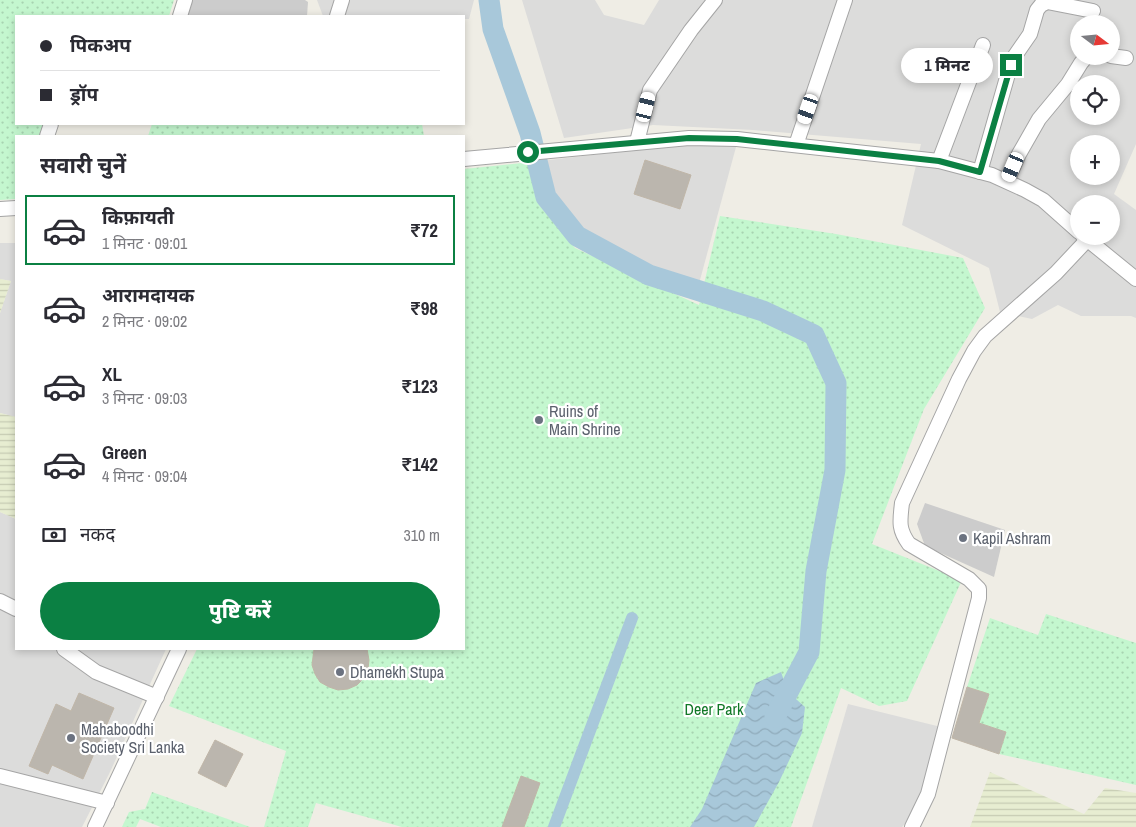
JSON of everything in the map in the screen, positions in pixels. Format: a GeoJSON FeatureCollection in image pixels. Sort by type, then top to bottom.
{"type":"FeatureCollection","features":[{"type":"Feature","properties":{"kind":"street"},"geometry":{"type":"LineString","coordinates":[[180,15],[185,0]]}},
{"type":"Feature","properties":{"kind":"street"},"geometry":{"type":"LineString","coordinates":[[337,15],[342,0]]}},
{"type":"Feature","properties":{"kind":"street"},"geometry":{"type":"LineString","coordinates":[[637,142],[650,90],[691,30],[715,0]]}},
{"type":"Feature","properties":{"kind":"street"},"geometry":{"type":"LineString","coordinates":[[796,145],[845,0]]}},
{"type":"Feature","properties":{"kind":"street"},"geometry":{"type":"LineString","coordinates":[[980,172],[1011,65],[1030,34],[1037,10],[1047,2],[1093,11]]}},
{"type":"Feature","properties":{"kind":"street"},"geometry":{"type":"LineString","coordinates":[[939,161],[983,45]]}},
{"type":"Feature","properties":{"kind":"street"},"geometry":{"type":"LineString","coordinates":[[1120,57],[1126,58]]}},
{"type":"Feature","properties":{"kind":"street"},"geometry":{"type":"LineString","coordinates":[[1007,181],[1019,154],[1039,119],[1081,65]]}},
{"type":"Feature","properties":{"kind":"street"},"geometry":{"type":"LineString","coordinates":[[465,159],[689,138],[737,139],[796,145],[939,161],[980,172],[1007,181],[1043,200],[1070,224]]}},
{"type":"Feature","properties":{"kind":"street"},"geometry":{"type":"LineString","coordinates":[[0,209],[15,208]]}},
{"type":"Feature","properties":{"kind":"street"},"geometry":{"type":"LineString","coordinates":[[912,827],[928,794],[979,598],[979,589],[968,579],[909,544],[900,526],[902,503],[959,379],[974,351],[985,336],[1056,273],[1076,245]]}},
{"type":"Feature","properties":{"kind":"street"},"geometry":{"type":"LineString","coordinates":[[1094,245],[1136,279]]}},
{"type":"Feature","properties":{"kind":"street"},"geometry":{"type":"LineString","coordinates":[[0,601],[15,608]]}},
{"type":"Feature","properties":{"kind":"street"},"geometry":{"type":"LineString","coordinates":[[65,650],[96,672],[157,697]]}},
{"type":"Feature","properties":{"kind":"street"},"geometry":{"type":"LineString","coordinates":[[95,827],[179,650]]}},
{"type":"Feature","properties":{"kind":"street"},"geometry":{"type":"LineString","coordinates":[[0,776],[107,802]]}},
{"type":"Feature","properties":{"kind":"shaded area"},"geometry":{"type":"Polygon","coordinates":[[[188,0],[305,0],[308,2],[307,15],[183,15],[188,0]]]}},
{"type":"Feature","properties":{"kind":"shaded area"},"geometry":{"type":"Polygon","coordinates":[[[317,0],[474,0],[469,19],[465,19],[465,15],[323,15],[317,0]]]}},
{"type":"Feature","properties":{"kind":"shaded area"},"geometry":{"type":"Polygon","coordinates":[[[522,0],[595,0],[604,15],[644,25],[659,0],[1136,0],[1136,144],[1120,180],[1120,135],[1070,135],[1070,185],[1118,185],[1114,194],[1115,195],[1070,195],[1070,245],[1120,245],[1120,198],[1136,210],[1136,318],[1131,316],[1081,316],[1058,305],[1032,319],[1000,312],[989,268],[902,225],[921,144],[753,130],[653,125],[564,138],[522,0]]]}},
{"type":"Feature","properties":{"kind":"shaded area"},"geometry":{"type":"Polygon","coordinates":[[[686,144],[736,147],[697,291],[590,237],[555,206],[541,161],[686,144]]]}},
{"type":"Feature","properties":{"kind":"shaded area"},"geometry":{"type":"Polygon","coordinates":[[[0,243],[15,243],[15,417],[0,413],[0,313],[11,281],[0,279],[0,243]]]}},
{"type":"Feature","properties":{"kind":"shaded area","name":"Kapil Ashram"},"geometry":{"type":"Polygon","coordinates":[[[925,503],[1005,530],[994,577],[925,546],[917,524],[925,503]]]}},
{"type":"Feature","properties":{"kind":"shaded area"},"geometry":{"type":"Polygon","coordinates":[[[0,512],[15,519],[15,650],[166,650],[110,772],[82,827],[0,827],[0,512]]]}},
{"type":"Feature","properties":{"kind":"shaded area"},"geometry":{"type":"Polygon","coordinates":[[[848,704],[941,727],[915,811],[902,827],[812,827],[848,704]]]}},
{"type":"Feature","properties":{"kind":"green space"},"geometry":{"type":"Polygon","coordinates":[[[0,0],[174,0],[169,15],[15,15],[15,125],[47,125],[43,135],[15,135],[15,199],[0,200],[0,0]]]}},
{"type":"Feature","properties":{"kind":"green space"},"geometry":{"type":"Polygon","coordinates":[[[152,125],[422,125],[424,135],[148,135],[152,125]]]}},
{"type":"Feature","properties":{"kind":"green space","name":"Deer Park"},"geometry":{"type":"Polygon","coordinates":[[[531,162],[540,206],[575,248],[699,305],[720,216],[836,234],[963,258],[985,308],[924,409],[872,544],[962,580],[907,701],[879,706],[841,688],[791,827],[402,827],[316,803],[308,827],[264,827],[286,751],[169,706],[197,650],[465,650],[465,169],[531,162]]]}},
{"type":"Feature","properties":{"kind":"green space"},"geometry":{"type":"Polygon","coordinates":[[[0,279],[11,281],[0,313],[0,279]]]}},
{"type":"Feature","properties":{"kind":"green space"},"geometry":{"type":"Polygon","coordinates":[[[0,413],[15,417],[15,519],[0,512],[0,413]]]}},
{"type":"Feature","properties":{"kind":"green space"},"geometry":{"type":"Polygon","coordinates":[[[1046,614],[1136,643],[1136,785],[999,754],[1006,732],[979,723],[989,695],[967,687],[990,618],[1038,635],[1046,614]]]}},
{"type":"Feature","properties":{"kind":"green space"},"geometry":{"type":"Polygon","coordinates":[[[990,772],[1084,814],[1105,788],[1136,793],[1136,827],[970,827],[990,772]]]}},
{"type":"Feature","properties":{"kind":"green space"},"geometry":{"type":"Polygon","coordinates":[[[152,792],[250,827],[161,827],[140,819],[136,827],[122,827],[129,812],[145,809],[152,792]]]}},
{"type":"Feature","properties":{"kind":"water"},"geometry":{"type":"Polygon","coordinates":[[[781,672],[788,692],[805,707],[802,733],[779,782],[754,827],[690,827],[702,809],[756,683],[781,672]]]}},
{"type":"Feature","properties":{"kind":"building"},"geometry":{"type":"Polygon","coordinates":[[[645,160],[691,175],[680,209],[634,194],[645,160]]]}},
{"type":"Feature","properties":{"kind":"building","name":"Dhamekh Stupa"},"geometry":{"type":"Polygon","coordinates":[[[314,650],[367,650],[369,660],[364,678],[357,685],[348,689],[338,690],[320,682],[312,665],[314,650]]]}},
{"type":"Feature","properties":{"kind":"building"},"geometry":{"type":"Polygon","coordinates":[[[967,687],[989,694],[979,723],[1006,732],[999,754],[952,738],[967,687]]]}},
{"type":"Feature","properties":{"kind":"building","name":"Mahaboodhi Society Sri Lanka"},"geometry":{"type":"Polygon","coordinates":[[[79,693],[114,708],[83,779],[52,765],[48,774],[29,766],[56,704],[71,711],[79,693]]]}},
{"type":"Feature","properties":{"kind":"building"},"geometry":{"type":"Polygon","coordinates":[[[215,740],[243,754],[226,787],[198,773],[215,740]]]}},
{"type":"Feature","properties":{"kind":"building"},"geometry":{"type":"Polygon","coordinates":[[[521,776],[540,783],[524,827],[502,827],[521,776]]]}},
{"type":"Feature","properties":{"kind":"waterway"},"geometry":{"type":"LineString","coordinates":[[489,0],[493,29],[530,133],[546,197],[577,236],[649,275],[763,311],[814,335],[836,383],[835,470],[816,571],[809,652],[775,717]]}},
{"type":"Feature","properties":{"kind":"waterway"},"geometry":{"type":"LineString","coordinates":[[554,827],[632,618]]}},
{"type":"Feature","properties":{"kind":"place","name":"Ruins of Main Shrine"},"geometry":{"type":"Point","coordinates":[539,420]}},
{"type":"Feature","properties":{"kind":"place","name":"Kapil Ashram"},"geometry":{"type":"Point","coordinates":[963,538]}},
{"type":"Feature","properties":{"kind":"place","name":"Dhamekh Stupa"},"geometry":{"type":"Point","coordinates":[340,672]}},
{"type":"Feature","properties":{"kind":"place","name":"Mahaboodhi Society Sri Lanka"},"geometry":{"type":"Point","coordinates":[71,738]}},
{"type":"Feature","properties":{"kind":"route"},"geometry":{"type":"LineString","coordinates":[[528,152],[689,138],[737,139],[939,161],[980,172],[1011,65]]}}]}
